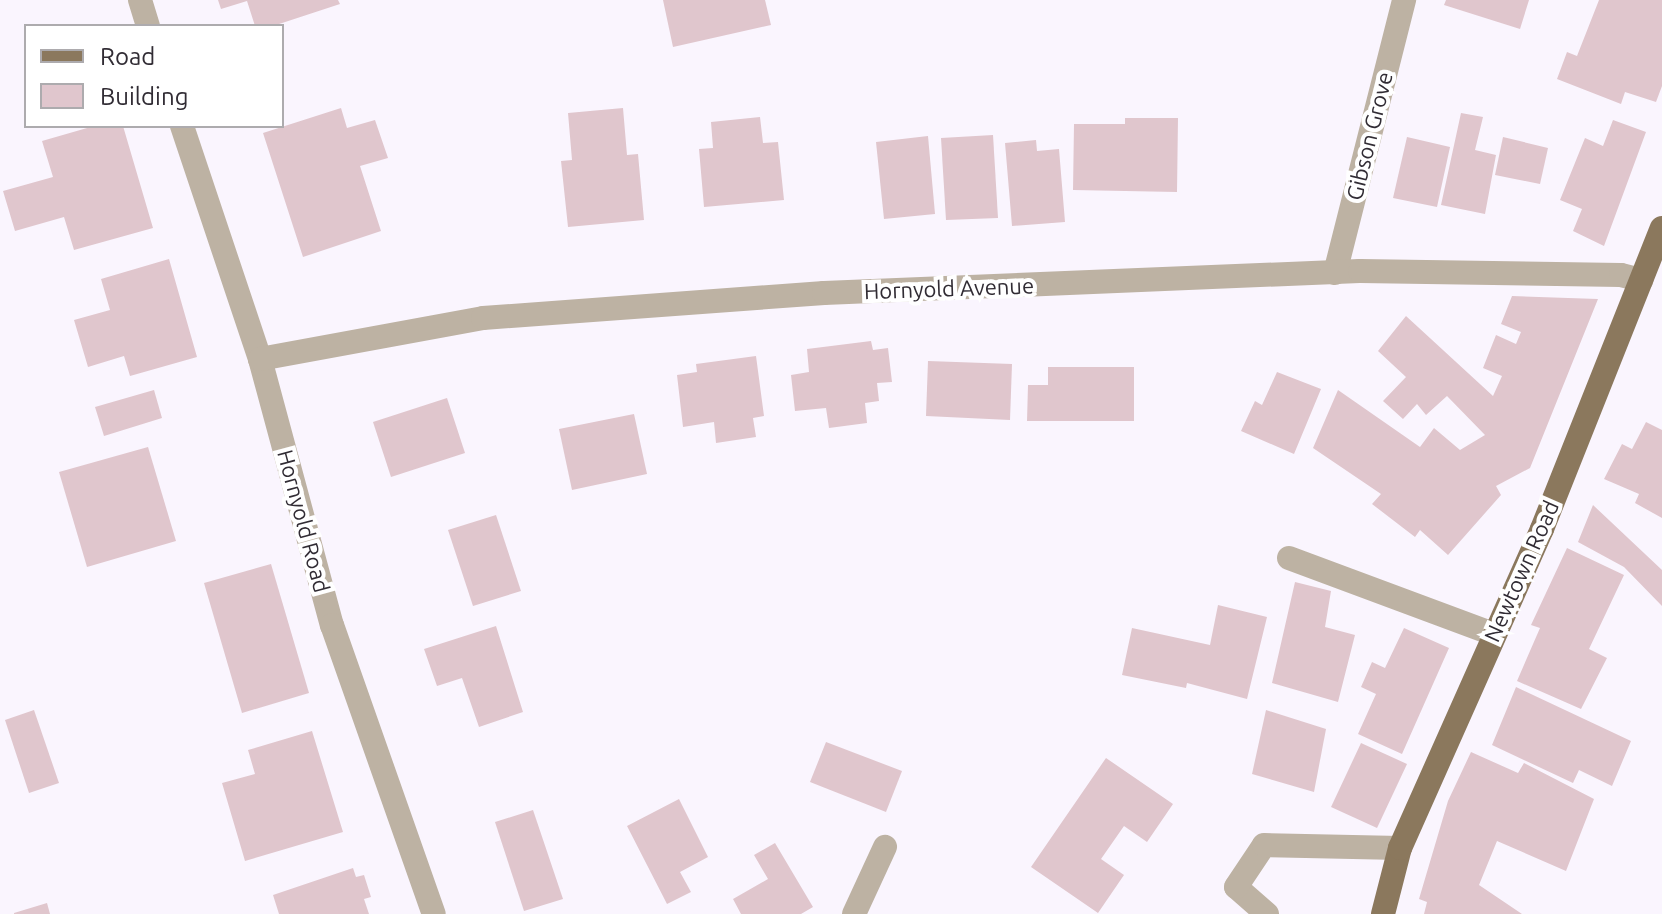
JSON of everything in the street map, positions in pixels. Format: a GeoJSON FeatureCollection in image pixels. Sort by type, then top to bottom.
{"type":"FeatureCollection","features":[{"type":"Feature","properties":{"kind":"main road","name":"Newtown Road"},"geometry":{"type":"LineString","coordinates":[[1383,914],[1400,848],[1542,529],[1662,228]]}},
{"type":"Feature","properties":{"kind":"street"},"geometry":{"type":"LineString","coordinates":[[140,0],[147,24]]}},
{"type":"Feature","properties":{"kind":"street","name":"Gibson Grove"},"geometry":{"type":"LineString","coordinates":[[1335,273],[1404,0]]}},
{"type":"Feature","properties":{"kind":"street","name":"Hornyold Road"},"geometry":{"type":"LineString","coordinates":[[183,128],[260,359],[332,625],[434,914]]}},
{"type":"Feature","properties":{"kind":"street","name":"Hornyold Avenue"},"geometry":{"type":"LineString","coordinates":[[260,359],[483,318],[855,291],[1335,273],[1621,275],[1641,280]]}},
{"type":"Feature","properties":{"kind":"street"},"geometry":{"type":"LineString","coordinates":[[1289,558],[1493,634]]}},
{"type":"Feature","properties":{"kind":"street"},"geometry":{"type":"LineString","coordinates":[[1267,914],[1236,887],[1264,845],[1400,848]]}},
{"type":"Feature","properties":{"kind":"street"},"geometry":{"type":"LineString","coordinates":[[854,914],[885,847]]}},
{"type":"Feature","properties":{"kind":"building"},"geometry":{"type":"Polygon","coordinates":[[[218,0],[338,0],[340,4],[279,24],[254,24],[247,1],[221,9],[218,0]]]}},
{"type":"Feature","properties":{"kind":"building"},"geometry":{"type":"Polygon","coordinates":[[[663,0],[765,0],[771,25],[673,47],[663,0]]]}},
{"type":"Feature","properties":{"kind":"building"},"geometry":{"type":"Polygon","coordinates":[[[1446,0],[1529,0],[1520,29],[1444,5],[1446,0]]]}},
{"type":"Feature","properties":{"kind":"building"},"geometry":{"type":"Polygon","coordinates":[[[1599,0],[1662,0],[1662,86],[1656,102],[1625,92],[1621,104],[1557,79],[1567,52],[1577,56],[1599,0]]]}},
{"type":"Feature","properties":{"kind":"building"},"geometry":{"type":"Polygon","coordinates":[[[341,108],[347,128],[375,120],[388,158],[360,166],[381,231],[303,257],[263,133],[341,108]]]}},
{"type":"Feature","properties":{"kind":"building"},"geometry":{"type":"Polygon","coordinates":[[[623,108],[627,155],[638,154],[644,220],[568,227],[561,161],[572,160],[568,113],[623,108]]]}},
{"type":"Feature","properties":{"kind":"building"},"geometry":{"type":"Polygon","coordinates":[[[1461,113],[1483,117],[1475,150],[1496,155],[1485,214],[1441,205],[1461,113]]]}},
{"type":"Feature","properties":{"kind":"building"},"geometry":{"type":"Polygon","coordinates":[[[760,117],[763,143],[778,142],[784,200],[704,207],[699,149],[713,148],[711,122],[760,117]]]}},
{"type":"Feature","properties":{"kind":"building"},"geometry":{"type":"Polygon","coordinates":[[[1125,118],[1178,118],[1177,192],[1073,190],[1074,124],[1125,124],[1125,118]]]}},
{"type":"Feature","properties":{"kind":"building"},"geometry":{"type":"Polygon","coordinates":[[[1613,120],[1646,132],[1604,246],[1573,231],[1582,209],[1560,200],[1585,138],[1603,146],[1613,120]]]}},
{"type":"Feature","properties":{"kind":"building"},"geometry":{"type":"Polygon","coordinates":[[[87,128],[124,128],[153,228],[74,250],[64,217],[15,231],[3,191],[53,177],[42,141],[87,128]]]}},
{"type":"Feature","properties":{"kind":"building"},"geometry":{"type":"Polygon","coordinates":[[[993,135],[998,218],[946,220],[941,138],[993,135]]]}},
{"type":"Feature","properties":{"kind":"building"},"geometry":{"type":"Polygon","coordinates":[[[928,136],[935,214],[884,219],[876,142],[928,136]]]}},
{"type":"Feature","properties":{"kind":"building"},"geometry":{"type":"Polygon","coordinates":[[[1407,137],[1450,147],[1437,207],[1393,198],[1407,137]]]}},
{"type":"Feature","properties":{"kind":"building"},"geometry":{"type":"Polygon","coordinates":[[[1503,137],[1548,148],[1540,184],[1495,175],[1503,137]]]}},
{"type":"Feature","properties":{"kind":"building"},"geometry":{"type":"Polygon","coordinates":[[[1036,140],[1037,151],[1059,149],[1065,222],[1012,226],[1005,143],[1036,140]]]}},
{"type":"Feature","properties":{"kind":"building"},"geometry":{"type":"Polygon","coordinates":[[[169,259],[197,357],[130,376],[124,356],[88,367],[74,320],[110,310],[101,279],[169,259]]]}},
{"type":"Feature","properties":{"kind":"building"},"geometry":{"type":"Polygon","coordinates":[[[1512,296],[1598,299],[1530,468],[1496,486],[1501,495],[1448,555],[1420,530],[1415,537],[1372,504],[1381,494],[1313,448],[1338,390],[1420,447],[1434,428],[1460,450],[1485,435],[1447,396],[1426,415],[1417,404],[1403,419],[1383,401],[1406,377],[1378,351],[1406,316],[1493,396],[1502,376],[1483,368],[1496,335],[1516,344],[1521,332],[1501,324],[1512,296]]]}},
{"type":"Feature","properties":{"kind":"building"},"geometry":{"type":"Polygon","coordinates":[[[871,341],[873,350],[888,348],[892,382],[877,383],[879,401],[865,403],[867,423],[829,428],[826,408],[795,411],[791,375],[809,372],[807,349],[871,341]]]}},
{"type":"Feature","properties":{"kind":"building"},"geometry":{"type":"Polygon","coordinates":[[[756,356],[764,416],[753,418],[756,437],[716,443],[714,422],[683,427],[677,375],[697,372],[696,364],[756,356]]]}},
{"type":"Feature","properties":{"kind":"building"},"geometry":{"type":"Polygon","coordinates":[[[928,361],[1012,364],[1010,420],[926,416],[928,361]]]}},
{"type":"Feature","properties":{"kind":"building"},"geometry":{"type":"Polygon","coordinates":[[[1048,367],[1134,367],[1134,421],[1027,421],[1028,385],[1048,385],[1048,367]]]}},
{"type":"Feature","properties":{"kind":"building"},"geometry":{"type":"Polygon","coordinates":[[[1277,372],[1321,389],[1294,454],[1241,431],[1255,401],[1262,405],[1277,372]]]}},
{"type":"Feature","properties":{"kind":"building"},"geometry":{"type":"Polygon","coordinates":[[[154,390],[162,418],[104,436],[95,407],[154,390]]]}},
{"type":"Feature","properties":{"kind":"building"},"geometry":{"type":"Polygon","coordinates":[[[447,398],[465,453],[391,477],[373,422],[447,398]]]}},
{"type":"Feature","properties":{"kind":"building"},"geometry":{"type":"Polygon","coordinates":[[[634,414],[647,474],[572,490],[559,429],[634,414]]]}},
{"type":"Feature","properties":{"kind":"building"},"geometry":{"type":"Polygon","coordinates":[[[1646,422],[1662,430],[1662,518],[1635,503],[1639,494],[1604,479],[1622,444],[1632,449],[1646,422]]]}},
{"type":"Feature","properties":{"kind":"building"},"geometry":{"type":"Polygon","coordinates":[[[148,447],[176,541],[87,567],[59,472],[148,447]]]}},
{"type":"Feature","properties":{"kind":"building"},"geometry":{"type":"Polygon","coordinates":[[[1593,505],[1662,570],[1662,606],[1624,567],[1578,542],[1593,505]]]}},
{"type":"Feature","properties":{"kind":"building"},"geometry":{"type":"Polygon","coordinates":[[[496,515],[521,591],[473,606],[448,530],[496,515]]]}},
{"type":"Feature","properties":{"kind":"building"},"geometry":{"type":"Polygon","coordinates":[[[1567,548],[1624,575],[1589,649],[1607,658],[1581,709],[1517,681],[1540,628],[1531,625],[1567,548]]]}},
{"type":"Feature","properties":{"kind":"building"},"geometry":{"type":"Polygon","coordinates":[[[271,564],[309,693],[242,713],[204,583],[271,564]]]}},
{"type":"Feature","properties":{"kind":"building"},"geometry":{"type":"Polygon","coordinates":[[[1295,582],[1331,591],[1325,627],[1355,635],[1338,702],[1272,683],[1295,582]]]}},
{"type":"Feature","properties":{"kind":"building"},"geometry":{"type":"Polygon","coordinates":[[[1218,605],[1267,617],[1247,699],[1187,683],[1186,688],[1122,675],[1132,628],[1210,645],[1218,605]]]}},
{"type":"Feature","properties":{"kind":"building"},"geometry":{"type":"Polygon","coordinates":[[[496,626],[523,712],[479,727],[462,678],[437,686],[424,649],[496,626]]]}},
{"type":"Feature","properties":{"kind":"building"},"geometry":{"type":"Polygon","coordinates":[[[1404,628],[1449,648],[1402,754],[1358,734],[1376,694],[1361,687],[1372,662],[1385,668],[1404,628]]]}},
{"type":"Feature","properties":{"kind":"building"},"geometry":{"type":"Polygon","coordinates":[[[1516,687],[1631,741],[1612,786],[1579,770],[1573,783],[1492,745],[1516,687]]]}},
{"type":"Feature","properties":{"kind":"building"},"geometry":{"type":"Polygon","coordinates":[[[34,710],[59,783],[29,793],[5,720],[34,710]]]}},
{"type":"Feature","properties":{"kind":"building"},"geometry":{"type":"Polygon","coordinates":[[[1266,710],[1326,729],[1314,792],[1252,774],[1266,710]]]}},
{"type":"Feature","properties":{"kind":"building"},"geometry":{"type":"Polygon","coordinates":[[[312,731],[343,832],[245,861],[222,783],[255,774],[248,750],[312,731]]]}},
{"type":"Feature","properties":{"kind":"building"},"geometry":{"type":"Polygon","coordinates":[[[826,742],[902,771],[886,812],[810,782],[826,742]]]}},
{"type":"Feature","properties":{"kind":"building"},"geometry":{"type":"Polygon","coordinates":[[[1361,743],[1407,764],[1377,828],[1331,807],[1361,743]]]}},
{"type":"Feature","properties":{"kind":"building"},"geometry":{"type":"Polygon","coordinates":[[[1471,752],[1518,773],[1524,763],[1594,799],[1566,871],[1497,841],[1479,885],[1522,914],[1424,914],[1427,902],[1419,899],[1448,801],[1471,752]]]}},
{"type":"Feature","properties":{"kind":"building"},"geometry":{"type":"Polygon","coordinates":[[[1106,758],[1173,804],[1147,842],[1124,826],[1101,859],[1124,875],[1098,913],[1031,867],[1106,758]]]}},
{"type":"Feature","properties":{"kind":"building"},"geometry":{"type":"Polygon","coordinates":[[[679,799],[708,857],[680,872],[691,892],[667,904],[627,826],[679,799]]]}},
{"type":"Feature","properties":{"kind":"building"},"geometry":{"type":"Polygon","coordinates":[[[533,810],[563,899],[524,911],[495,822],[533,810]]]}},
{"type":"Feature","properties":{"kind":"building"},"geometry":{"type":"Polygon","coordinates":[[[775,843],[813,907],[801,914],[741,914],[733,899],[768,879],[754,855],[775,843]]]}},
{"type":"Feature","properties":{"kind":"building"},"geometry":{"type":"Polygon","coordinates":[[[353,868],[356,877],[364,875],[371,897],[364,899],[369,914],[279,914],[273,895],[353,868]]]}},
{"type":"Feature","properties":{"kind":"building"},"geometry":{"type":"Polygon","coordinates":[[[47,903],[50,914],[14,914],[14,913],[47,903]]]}}]}
